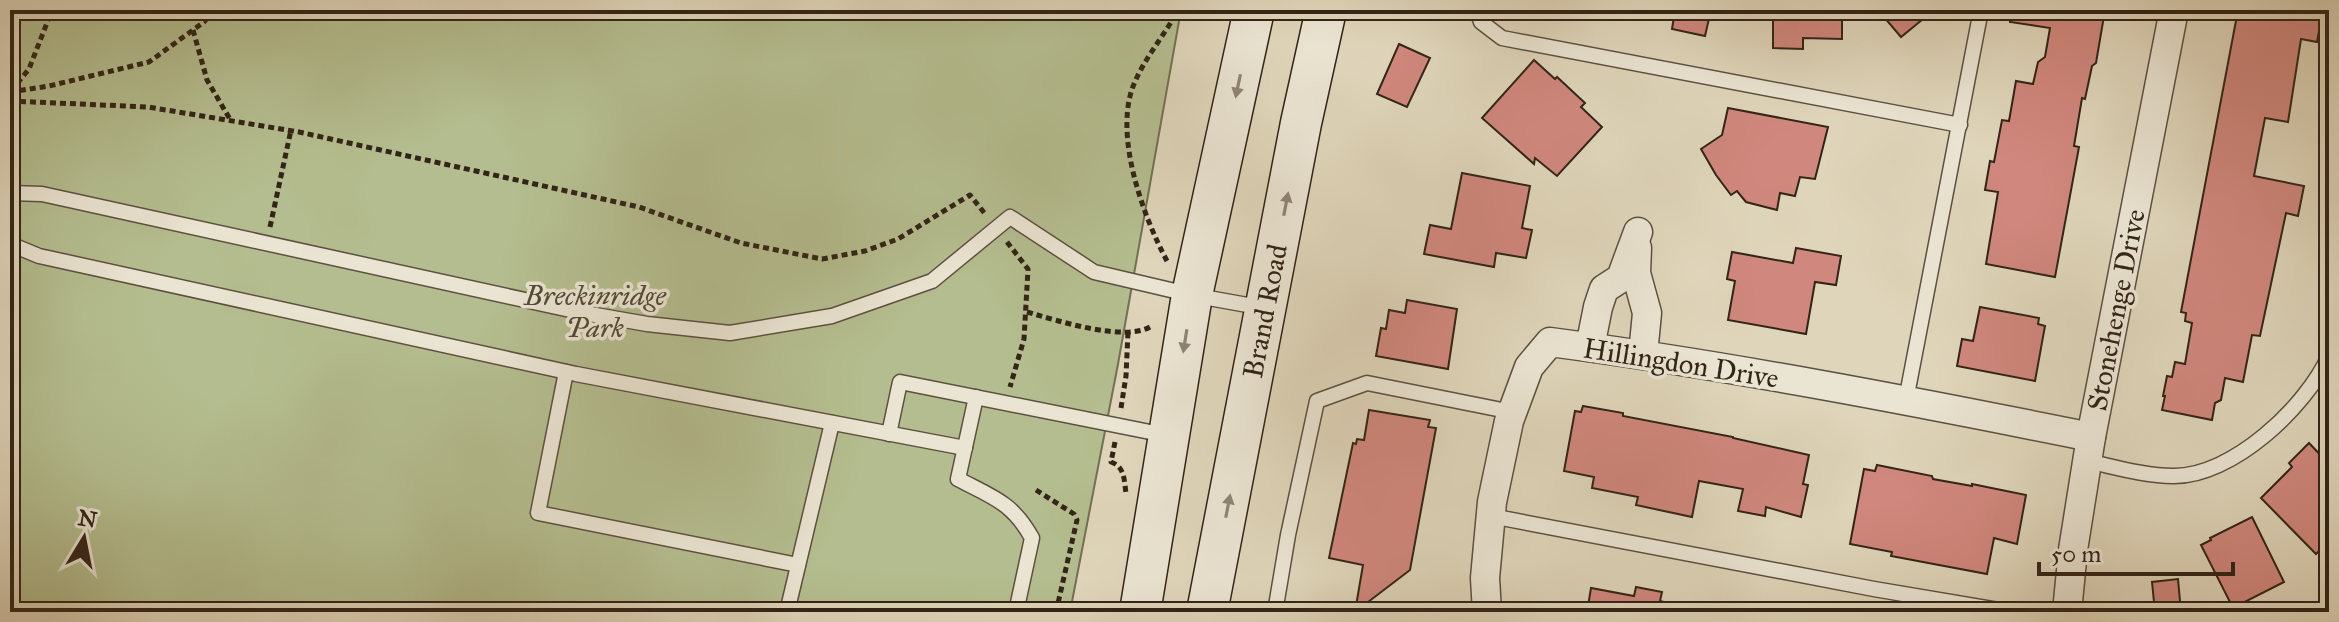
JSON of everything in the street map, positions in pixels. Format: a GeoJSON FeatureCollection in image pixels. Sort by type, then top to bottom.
{"type":"FeatureCollection","features":[{"type":"Feature","properties":{"kind":"main road"},"geometry":{"type":"LineString","coordinates":[[1140,612],[1169,436],[1182,283],[1254,10]]}},
{"type":"Feature","properties":{"kind":"main road","name":"Brand Road"},"geometry":{"type":"LineString","coordinates":[[1207,612],[1301,123],[1326,10]]}},
{"type":"Feature","properties":{"kind":"street","name":"Stonehenge Drive"},"geometry":{"type":"LineString","coordinates":[[2067,612],[2089,449],[2174,10]]}},
{"type":"Feature","properties":{"kind":"street"},"geometry":{"type":"LineString","coordinates":[[1590,347],[1604,289],[1621,278],[1638,232],[1636,273],[1647,313],[1643,354]]}},
{"type":"Feature","properties":{"kind":"street","name":"Hillingdon Drive"},"geometry":{"type":"LineString","coordinates":[[1487,612],[1485,578],[1491,516],[1512,412],[1529,367],[1550,342],[1643,354],[1906,400],[2089,449]]}},
{"type":"Feature","properties":{"kind":"lane"},"geometry":{"type":"LineString","coordinates":[[1477,10],[1481,22],[1502,38],[1960,125]]}},
{"type":"Feature","properties":{"kind":"lane"},"geometry":{"type":"LineString","coordinates":[[1906,400],[1981,10]]}},
{"type":"Feature","properties":{"kind":"lane"},"geometry":{"type":"LineString","coordinates":[[10,193],[42,194],[584,313],[730,333],[832,316],[932,281],[1010,217],[1094,272],[1182,283],[1266,308]]}},
{"type":"Feature","properties":{"kind":"lane"},"geometry":{"type":"LineString","coordinates":[[10,244],[39,256],[566,372],[965,448]]}},
{"type":"Feature","properties":{"kind":"lane"},"geometry":{"type":"LineString","coordinates":[[2089,449],[2175,477],[2209,469],[2241,453],[2277,426],[2319,377],[2329,356]]}},
{"type":"Feature","properties":{"kind":"lane"},"geometry":{"type":"LineString","coordinates":[[566,372],[538,513],[798,565]]}},
{"type":"Feature","properties":{"kind":"lane"},"geometry":{"type":"LineString","coordinates":[[889,434],[900,382],[1169,436]]}},
{"type":"Feature","properties":{"kind":"lane"},"geometry":{"type":"LineString","coordinates":[[1275,612],[1317,401],[1367,383],[1512,412]]}},
{"type":"Feature","properties":{"kind":"lane"},"geometry":{"type":"LineString","coordinates":[[976,397],[958,479],[1011,507],[1032,538],[1016,612]]}},
{"type":"Feature","properties":{"kind":"lane"},"geometry":{"type":"LineString","coordinates":[[787,612],[832,423]]}},
{"type":"Feature","properties":{"kind":"lane"},"geometry":{"type":"LineString","coordinates":[[1491,516],[1828,581],[2010,612]]}},
{"type":"Feature","properties":{"kind":"path"},"geometry":{"type":"LineString","coordinates":[[10,92],[29,69],[52,10]]}},
{"type":"Feature","properties":{"kind":"path"},"geometry":{"type":"LineString","coordinates":[[10,92],[149,62],[193,30],[214,10]]}},
{"type":"Feature","properties":{"kind":"path"},"geometry":{"type":"LineString","coordinates":[[1178,10],[1141,68],[1128,103],[1133,175],[1148,226],[1182,283]]}},
{"type":"Feature","properties":{"kind":"path"},"geometry":{"type":"LineString","coordinates":[[193,30],[207,80],[231,121]]}},
{"type":"Feature","properties":{"kind":"path"},"geometry":{"type":"LineString","coordinates":[[10,101],[148,107],[291,130],[639,207],[741,243],[822,259],[865,251],[898,239],[970,195],[1028,269],[1024,339],[1005,403]]}},
{"type":"Feature","properties":{"kind":"path"},"geometry":{"type":"LineString","coordinates":[[267,243],[291,130]]}},
{"type":"Feature","properties":{"kind":"path"},"geometry":{"type":"LineString","coordinates":[[1027,312],[1128,332],[1150,328],[1157,320]]}},
{"type":"Feature","properties":{"kind":"path"},"geometry":{"type":"LineString","coordinates":[[1121,406],[1128,332]]}},
{"type":"Feature","properties":{"kind":"path"},"geometry":{"type":"LineString","coordinates":[[1036,490],[1074,514],[1077,520],[1056,612]]}},
{"type":"Feature","properties":{"kind":"green space","name":"Breckinridge Park"},"geometry":{"type":"Polygon","coordinates":[[[10,10],[1181,10],[1070,612],[10,612],[10,10]]]}},
{"type":"Feature","properties":{"kind":"building"},"geometry":{"type":"Polygon","coordinates":[[[1675,10],[1711,10],[1705,36],[1672,29],[1675,10]]]}},
{"type":"Feature","properties":{"kind":"building"},"geometry":{"type":"Polygon","coordinates":[[[1773,10],[1842,10],[1842,39],[1803,38],[1803,49],[1773,48],[1773,10]]]}},
{"type":"Feature","properties":{"kind":"building"},"geometry":{"type":"Polygon","coordinates":[[[1878,10],[1934,10],[1901,37],[1878,10]]]}},
{"type":"Feature","properties":{"kind":"building"},"geometry":{"type":"Polygon","coordinates":[[[2011,10],[2105,10],[2096,63],[2092,66],[2085,99],[2082,98],[2074,146],[2079,147],[2055,277],[1986,264],[1998,192],[1985,190],[1990,161],[1994,162],[2002,120],[2009,121],[2016,81],[2033,84],[2038,62],[2045,57],[2050,28],[2010,22],[2011,10]]]}},
{"type":"Feature","properties":{"kind":"building"},"geometry":{"type":"Polygon","coordinates":[[[2238,10],[2302,10],[2322,14],[2317,42],[2301,39],[2288,122],[2265,118],[2254,176],[2304,186],[2298,216],[2286,213],[2260,336],[2252,335],[2243,382],[2225,378],[2221,400],[2215,403],[2212,420],[2162,410],[2167,376],[2172,377],[2175,362],[2185,364],[2192,323],[2185,321],[2186,313],[2181,312],[2238,10]]]}},
{"type":"Feature","properties":{"kind":"building"},"geometry":{"type":"Polygon","coordinates":[[[1399,44],[1430,58],[1407,107],[1377,94],[1399,44]]]}},
{"type":"Feature","properties":{"kind":"building"},"geometry":{"type":"Polygon","coordinates":[[[1534,60],[1585,103],[1581,107],[1602,127],[1557,176],[1535,158],[1534,164],[1482,118],[1534,60]]]}},
{"type":"Feature","properties":{"kind":"building"},"geometry":{"type":"Polygon","coordinates":[[[1728,108],[1828,127],[1815,179],[1800,177],[1795,196],[1780,193],[1777,210],[1746,202],[1737,191],[1731,195],[1701,149],[1722,135],[1728,108]]]}},
{"type":"Feature","properties":{"kind":"building"},"geometry":{"type":"Polygon","coordinates":[[[1462,173],[1530,186],[1522,228],[1532,230],[1526,258],[1496,253],[1494,267],[1424,254],[1430,225],[1451,229],[1462,173]]]}},
{"type":"Feature","properties":{"kind":"building"},"geometry":{"type":"Polygon","coordinates":[[[1796,248],[1841,256],[1836,285],[1815,282],[1806,334],[1728,320],[1735,281],[1727,279],[1732,252],[1793,263],[1796,248]]]}},
{"type":"Feature","properties":{"kind":"building"},"geometry":{"type":"Polygon","coordinates":[[[1407,300],[1457,309],[1448,369],[1376,356],[1381,328],[1386,329],[1389,310],[1405,313],[1407,300]]]}},
{"type":"Feature","properties":{"kind":"building"},"geometry":{"type":"Polygon","coordinates":[[[1980,307],[2039,318],[2038,324],[2045,326],[2035,381],[1957,366],[1962,339],[1973,341],[1980,307]]]}},
{"type":"Feature","properties":{"kind":"building"},"geometry":{"type":"Polygon","coordinates":[[[1583,406],[1809,455],[1803,484],[1808,485],[1801,517],[1766,507],[1765,516],[1738,511],[1743,489],[1699,481],[1692,517],[1636,505],[1638,497],[1592,488],[1594,477],[1564,471],[1575,411],[1581,412],[1583,406]]]}},
{"type":"Feature","properties":{"kind":"building"},"geometry":{"type":"Polygon","coordinates":[[[1369,410],[1430,420],[1428,427],[1436,428],[1410,570],[1355,612],[1363,565],[1329,558],[1353,443],[1356,444],[1357,439],[1364,440],[1369,410]]]}},
{"type":"Feature","properties":{"kind":"building"},"geometry":{"type":"Polygon","coordinates":[[[2309,443],[2329,464],[2329,541],[2316,554],[2261,498],[2292,467],[2289,463],[2309,443]]]}},
{"type":"Feature","properties":{"kind":"building"},"geometry":{"type":"Polygon","coordinates":[[[1877,465],[1932,476],[1933,479],[2026,495],[2017,544],[1994,538],[1987,574],[1891,556],[1892,552],[1850,544],[1864,469],[1875,471],[1877,465]]]}},
{"type":"Feature","properties":{"kind":"building"},"geometry":{"type":"Polygon","coordinates":[[[2252,517],[2284,582],[2233,608],[2201,545],[2252,517]]]}},
{"type":"Feature","properties":{"kind":"building"},"geometry":{"type":"Polygon","coordinates":[[[2178,579],[2181,612],[2155,612],[2152,582],[2178,579]]]}},
{"type":"Feature","properties":{"kind":"building"},"geometry":{"type":"Polygon","coordinates":[[[1636,587],[1662,592],[1660,601],[1664,602],[1663,612],[1587,612],[1591,588],[1634,596],[1636,587]]]}}]}
